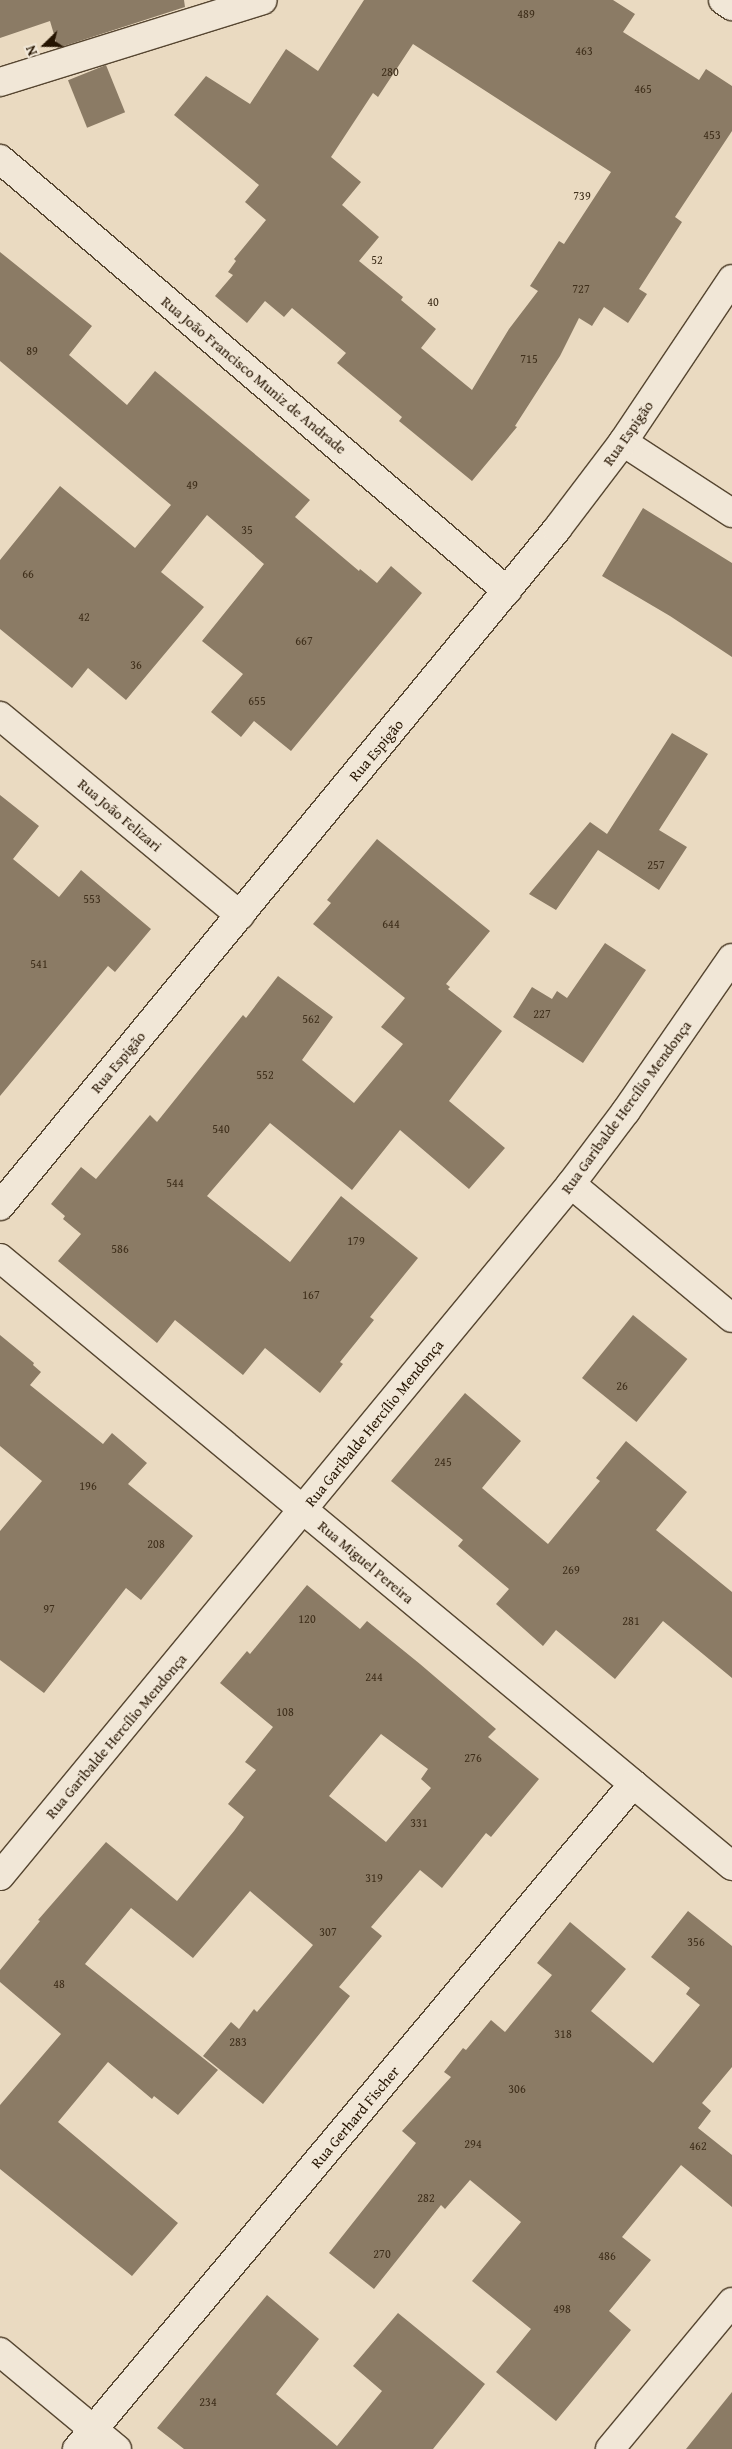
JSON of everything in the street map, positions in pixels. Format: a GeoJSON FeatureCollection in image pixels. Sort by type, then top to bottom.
{"type":"FeatureCollection","features":[{"type":"Feature","properties":{"kind":"street"},"geometry":{"type":"LineString","coordinates":[[0,82],[263,0]]}},
{"type":"Feature","properties":{"kind":"street"},"geometry":{"type":"LineString","coordinates":[[723,0],[732,6]]}},
{"type":"Feature","properties":{"kind":"street","name":"Rua João Francisco Muniz de Andrade"},"geometry":{"type":"LineString","coordinates":[[0,159],[507,591]]}},
{"type":"Feature","properties":{"kind":"street","name":"Rua Espigão"},"geometry":{"type":"LineString","coordinates":[[0,1206],[507,591],[623,442],[732,279]]}},
{"type":"Feature","properties":{"kind":"street"},"geometry":{"type":"LineString","coordinates":[[623,442],[732,513]]}},
{"type":"Feature","properties":{"kind":"street","name":"Rua João Felizari"},"geometry":{"type":"LineString","coordinates":[[0,716],[240,915]]}},
{"type":"Feature","properties":{"kind":"street","name":"Rua Garibalde Hercílio Mendonça"},"geometry":{"type":"LineString","coordinates":[[0,1876],[571,1184],[626,1111],[732,958]]}},
{"type":"Feature","properties":{"kind":"street"},"geometry":{"type":"LineString","coordinates":[[571,1184],[732,1318]]}},
{"type":"Feature","properties":{"kind":"street","name":"Rua Miguel Pereira"},"geometry":{"type":"LineString","coordinates":[[0,1258],[732,1866]]}},
{"type":"Feature","properties":{"kind":"street","name":"Rua Gerhard Fischer"},"geometry":{"type":"LineString","coordinates":[[85,2439],[633,1784]]}},
{"type":"Feature","properties":{"kind":"street"},"geometry":{"type":"LineString","coordinates":[[610,2449],[732,2302]]}},
{"type":"Feature","properties":{"kind":"street"},"geometry":{"type":"LineString","coordinates":[[0,2352],[85,2439],[117,2449]]}},
{"type":"Feature","properties":{"kind":"building"},"geometry":{"type":"Polygon","coordinates":[[[0,0],[184,0],[185,7],[58,48],[50,21],[0,38],[0,0]]]}},
{"type":"Feature","properties":{"kind":"building"},"geometry":{"type":"Polygon","coordinates":[[[364,0],[613,0],[635,14],[623,32],[699,80],[706,69],[732,86],[732,131],[675,217],[682,222],[639,289],[647,294],[628,323],[604,307],[592,326],[579,318],[560,356],[515,426],[517,427],[472,481],[399,421],[402,417],[337,363],[346,353],[292,308],[284,317],[265,301],[247,323],[215,296],[233,275],[228,272],[236,261],[234,259],[266,220],[245,202],[259,185],[174,115],[206,76],[250,104],[286,49],[318,71],[364,0]],[[413,44],[378,97],[373,93],[331,157],[361,182],[342,205],[379,237],[359,261],[403,297],[401,300],[436,329],[421,348],[472,390],[509,329],[538,291],[530,286],[559,241],[564,244],[611,172],[413,44]]]}},
{"type":"Feature","properties":{"kind":"building"},"geometry":{"type":"Polygon","coordinates":[[[106,65],[125,112],[87,128],[68,80],[106,65]]]}},
{"type":"Feature","properties":{"kind":"building"},"geometry":{"type":"Polygon","coordinates":[[[0,252],[92,326],[69,355],[127,405],[155,371],[310,500],[295,517],[359,571],[360,569],[377,583],[391,566],[422,593],[291,751],[254,721],[241,737],[211,712],[243,674],[202,641],[264,564],[207,515],[161,572],[204,607],[126,700],[88,668],[72,688],[0,629],[0,560],[60,486],[135,548],[171,505],[0,361],[0,252]]]}},
{"type":"Feature","properties":{"kind":"building"},"geometry":{"type":"Polygon","coordinates":[[[643,508],[732,563],[732,657],[670,616],[602,576],[643,508]]]}},
{"type":"Feature","properties":{"kind":"building"},"geometry":{"type":"Polygon","coordinates":[[[672,733],[708,754],[659,830],[687,847],[659,890],[598,850],[556,910],[529,894],[590,822],[607,834],[672,733]]]}},
{"type":"Feature","properties":{"kind":"building"},"geometry":{"type":"Polygon","coordinates":[[[0,795],[39,826],[13,859],[59,897],[81,870],[151,929],[115,972],[108,966],[0,1096],[0,795]]]}},
{"type":"Feature","properties":{"kind":"building"},"geometry":{"type":"Polygon","coordinates":[[[377,839],[490,931],[446,984],[450,987],[448,989],[502,1031],[449,1101],[505,1148],[469,1189],[400,1130],[352,1190],[270,1123],[207,1196],[290,1262],[341,1196],[418,1258],[370,1317],[374,1320],[340,1362],[343,1364],[320,1393],[265,1348],[243,1375],[175,1320],[157,1343],[58,1261],[81,1234],[63,1219],[65,1216],[51,1204],[81,1167],[96,1179],[150,1115],[157,1122],[243,1015],[246,1018],[278,976],[333,1017],[302,1060],[354,1103],[403,1044],[381,1027],[405,998],[313,924],[331,903],[327,900],[377,839]]]}},
{"type":"Feature","properties":{"kind":"building"},"geometry":{"type":"Polygon","coordinates":[[[605,943],[646,970],[583,1063],[513,1017],[532,987],[552,999],[557,991],[567,998],[605,943]]]}},
{"type":"Feature","properties":{"kind":"building"},"geometry":{"type":"Polygon","coordinates":[[[633,1315],[687,1359],[636,1422],[582,1378],[633,1315]]]}},
{"type":"Feature","properties":{"kind":"building"},"geometry":{"type":"Polygon","coordinates":[[[0,1335],[34,1363],[33,1365],[41,1372],[30,1385],[103,1444],[112,1433],[147,1463],[128,1484],[193,1536],[141,1600],[126,1588],[44,1693],[0,1660],[0,1531],[42,1481],[0,1446],[0,1335]]]}},
{"type":"Feature","properties":{"kind":"building"},"geometry":{"type":"Polygon","coordinates":[[[465,1393],[521,1441],[482,1488],[548,1544],[600,1481],[596,1478],[626,1441],[687,1492],[656,1530],[732,1592],[732,1678],[663,1621],[615,1679],[556,1630],[543,1646],[496,1604],[509,1589],[458,1546],[463,1540],[391,1481],[465,1393]]]}},
{"type":"Feature","properties":{"kind":"building"},"geometry":{"type":"Polygon","coordinates":[[[307,1585],[360,1629],[367,1621],[420,1664],[496,1729],[488,1737],[539,1779],[491,1837],[486,1833],[442,1888],[420,1870],[371,1927],[382,1936],[339,1987],[350,1996],[263,2104],[203,2056],[231,2022],[239,2029],[254,2009],[257,2012],[313,1945],[250,1891],[193,1958],[131,1908],[85,1964],[218,2070],[178,2115],[154,2096],[152,2099],[108,2062],[58,2122],[178,2223],[132,2276],[0,2169],[0,2105],[61,2034],[0,1982],[0,1970],[40,1921],[38,1920],[106,1842],[177,1901],[234,1831],[244,1817],[228,1804],[256,1770],[245,1762],[273,1727],[220,1683],[247,1651],[250,1654],[307,1585]],[[381,1734],[329,1796],[386,1842],[431,1788],[421,1779],[428,1769],[381,1734]]]}},
{"type":"Feature","properties":{"kind":"building"},"geometry":{"type":"Polygon","coordinates":[[[688,1911],[732,1946],[732,2067],[702,2103],[711,2111],[698,2128],[732,2155],[732,2207],[681,2165],[622,2237],[651,2260],[609,2311],[631,2330],[556,2421],[496,2372],[531,2329],[472,2281],[521,2222],[470,2180],[445,2209],[441,2205],[374,2289],[329,2253],[416,2143],[402,2131],[451,2077],[444,2072],[463,2048],[466,2050],[491,2020],[505,2032],[552,1975],[537,1963],[570,1922],[626,1969],[591,2011],[653,2063],[700,2005],[686,1994],[690,1988],[651,1957],[688,1911]]]}},
{"type":"Feature","properties":{"kind":"building"},"geometry":{"type":"Polygon","coordinates":[[[267,2295],[319,2339],[276,2394],[337,2446],[382,2391],[353,2366],[398,2313],[485,2384],[433,2449],[184,2449],[157,2428],[267,2295]]]}},
{"type":"Feature","properties":{"kind":"building"},"geometry":{"type":"Polygon","coordinates":[[[732,2392],[732,2449],[686,2449],[732,2392]]]}}]}
